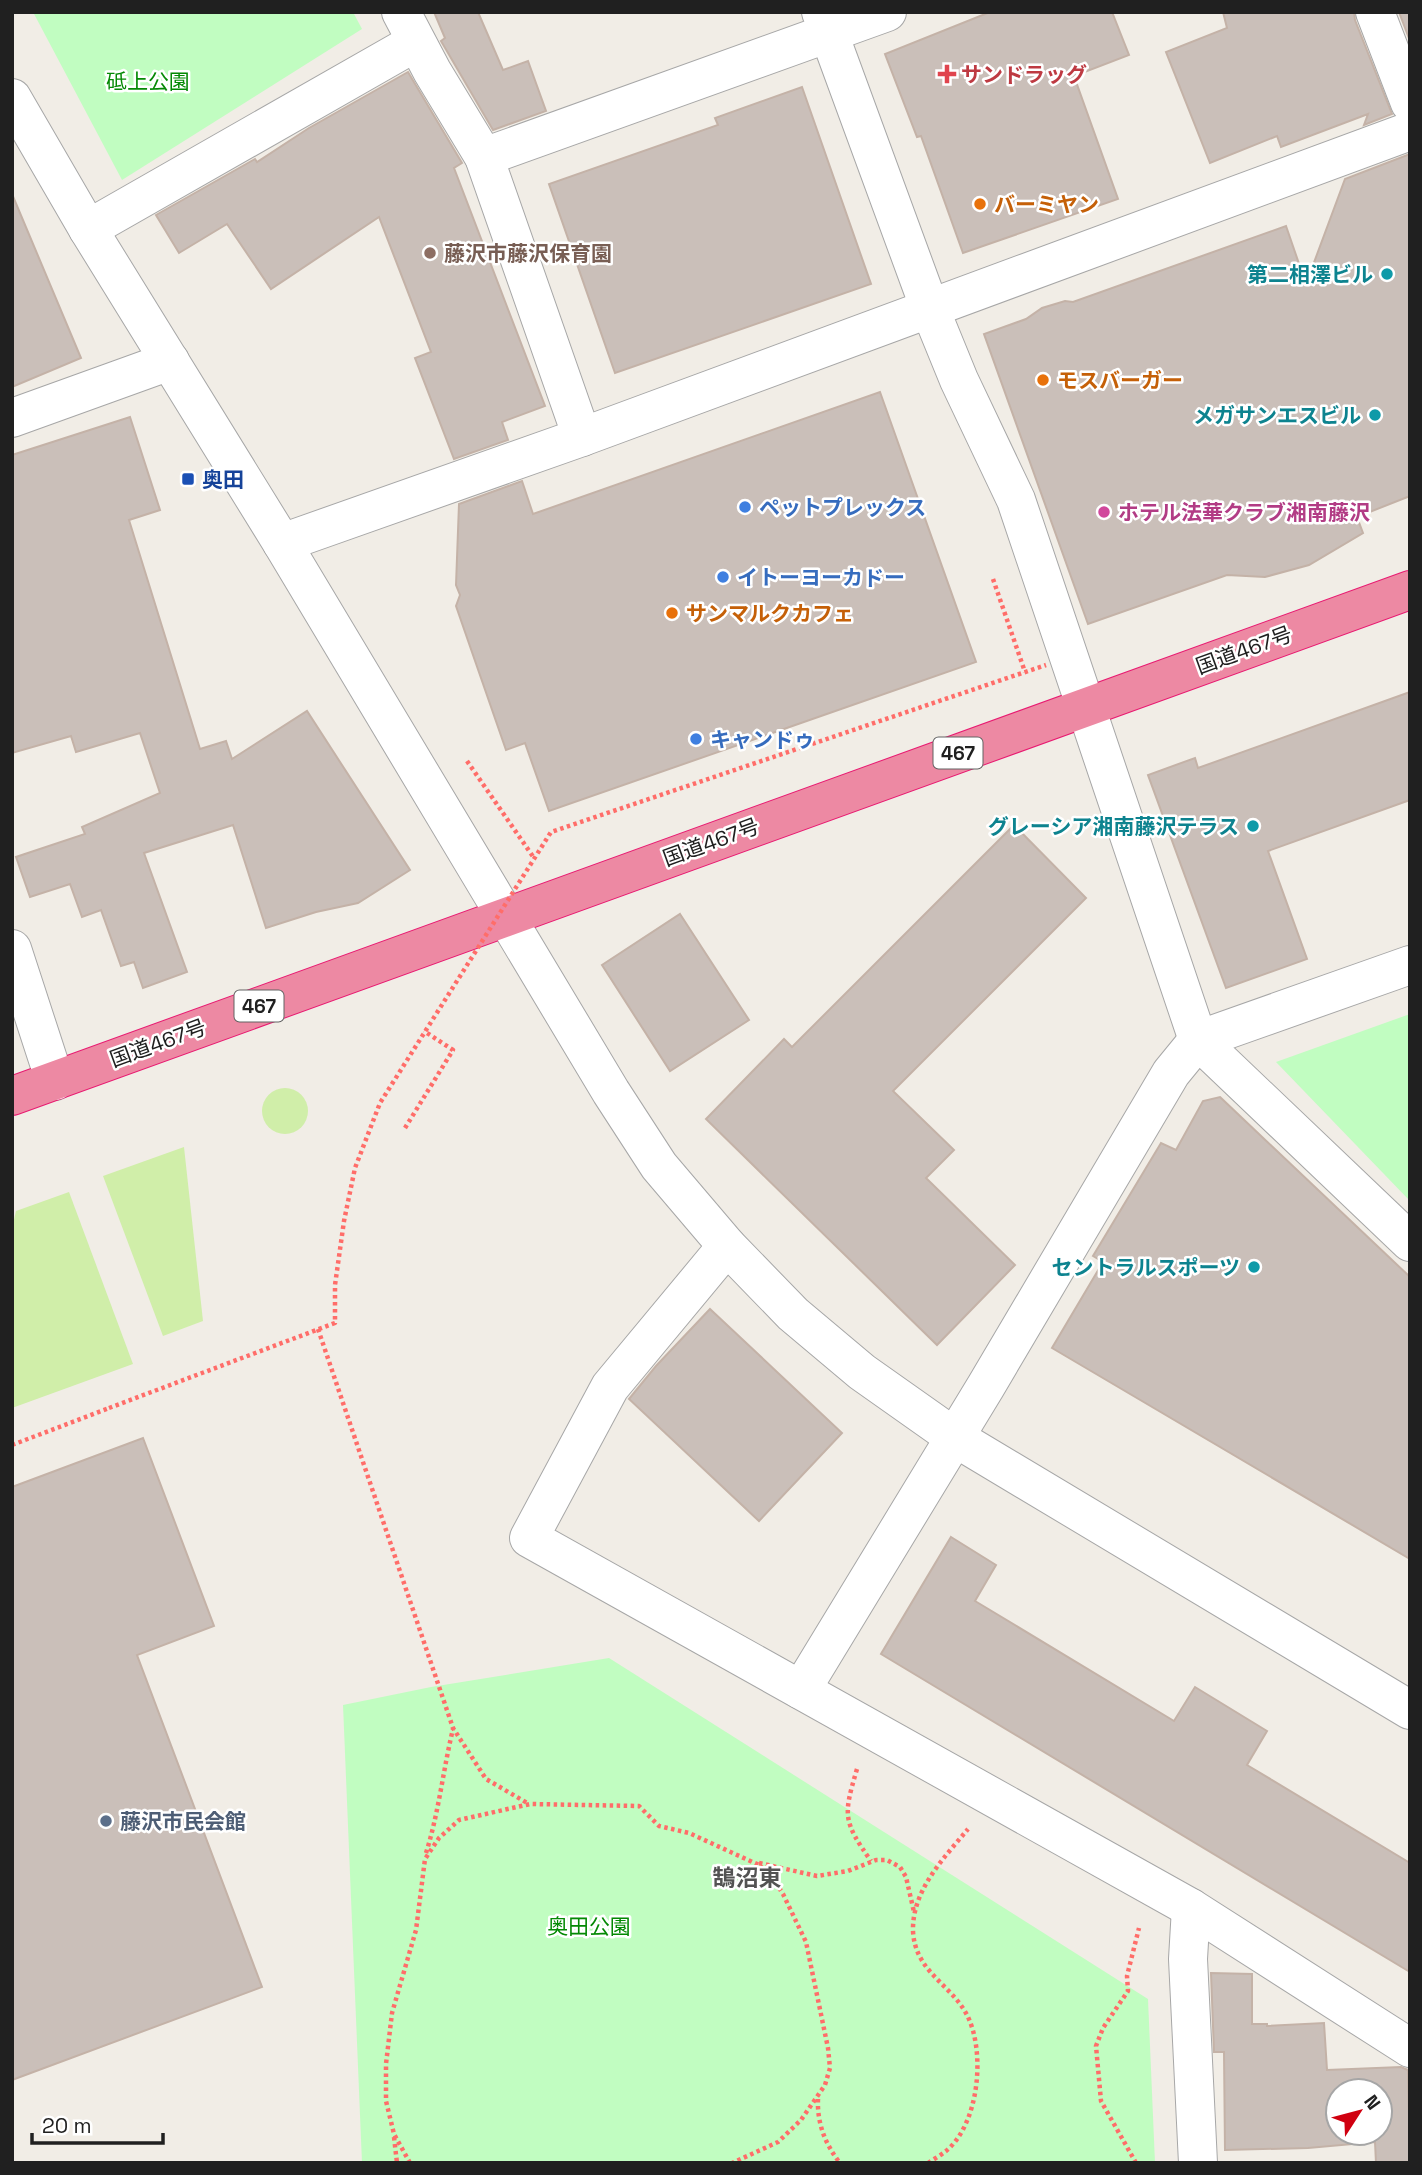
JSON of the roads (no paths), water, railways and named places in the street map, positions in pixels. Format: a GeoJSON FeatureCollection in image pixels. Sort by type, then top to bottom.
{"type":"FeatureCollection","features":[{"type":"Feature","properties":{"kind":"highway","name":"国道467号"},"geometry":{"type":"LineString","coordinates":[[12,1096],[1410,590]]}},
{"type":"Feature","properties":{"kind":"street"},"geometry":{"type":"LineString","coordinates":[[484,157],[825,23],[887,12]]}},
{"type":"Feature","properties":{"kind":"street"},"geometry":{"type":"LineString","coordinates":[[1375,12],[1410,103]]}},
{"type":"Feature","properties":{"kind":"street"},"geometry":{"type":"LineString","coordinates":[[825,23],[930,309],[959,380],[1016,500],[1198,1040],[1410,1242]]}},
{"type":"Feature","properties":{"kind":"street"},"geometry":{"type":"LineString","coordinates":[[88,229],[408,27],[484,157],[582,437]]}},
{"type":"Feature","properties":{"kind":"street"},"geometry":{"type":"LineString","coordinates":[[12,98],[88,229],[282,543],[611,1093],[659,1166],[727,1246],[793,1314],[843,1355],[954,1437],[1410,1710]]}},
{"type":"Feature","properties":{"kind":"street"},"geometry":{"type":"LineString","coordinates":[[282,543],[582,437],[1410,131]]}},
{"type":"Feature","properties":{"kind":"street"},"geometry":{"type":"LineString","coordinates":[[12,418],[170,361]]}},
{"type":"Feature","properties":{"kind":"street"},"geometry":{"type":"LineString","coordinates":[[12,950],[55,1081]]}},
{"type":"Feature","properties":{"kind":"street"},"geometry":{"type":"LineString","coordinates":[[801,1690],[1171,1073],[1198,1040],[1410,965]]}},
{"type":"Feature","properties":{"kind":"street"},"geometry":{"type":"LineString","coordinates":[[727,1246],[610,1387],[529,1538],[1191,1908],[1410,2048]]}},
{"type":"Feature","properties":{"kind":"street"},"geometry":{"type":"LineString","coordinates":[[1191,1908],[1188,1959],[1198,2163]]}},
{"type":"Feature","properties":{"kind":"place","name":"サンドラッグ"},"geometry":{"type":"Point","coordinates":[947,74]}},
{"type":"Feature","properties":{"kind":"place","name":"バーミヤン"},"geometry":{"type":"Point","coordinates":[980,204]}},
{"type":"Feature","properties":{"kind":"place","name":"藤沢市藤沢保育園"},"geometry":{"type":"Point","coordinates":[430,253]}},
{"type":"Feature","properties":{"kind":"place","name":"第二相澤ビル"},"geometry":{"type":"Point","coordinates":[1387,274]}},
{"type":"Feature","properties":{"kind":"place","name":"モスバーガー"},"geometry":{"type":"Point","coordinates":[1043,380]}},
{"type":"Feature","properties":{"kind":"place","name":"メガサンエスビル"},"geometry":{"type":"Point","coordinates":[1375,415]}},
{"type":"Feature","properties":{"kind":"place","name":"奥田"},"geometry":{"type":"Point","coordinates":[188,479]}},
{"type":"Feature","properties":{"kind":"place","name":"ペットプレックス"},"geometry":{"type":"Point","coordinates":[745,507]}},
{"type":"Feature","properties":{"kind":"place","name":"ホテル法華クラブ湘南藤沢"},"geometry":{"type":"Point","coordinates":[1104,512]}},
{"type":"Feature","properties":{"kind":"place","name":"イトーヨーカドー"},"geometry":{"type":"Point","coordinates":[723,577]}},
{"type":"Feature","properties":{"kind":"place","name":"サンマルクカフェ"},"geometry":{"type":"Point","coordinates":[672,613]}},
{"type":"Feature","properties":{"kind":"place","name":"キャンドゥ"},"geometry":{"type":"Point","coordinates":[696,739]}},
{"type":"Feature","properties":{"kind":"place","name":"グレーシア湘南藤沢テラス"},"geometry":{"type":"Point","coordinates":[1253,826]}},
{"type":"Feature","properties":{"kind":"place","name":"セントラルスポーツ"},"geometry":{"type":"Point","coordinates":[1254,1267]}},
{"type":"Feature","properties":{"kind":"place","name":"藤沢市民会館"},"geometry":{"type":"Point","coordinates":[106,1821]}},
{"type":"Feature","properties":{"kind":"district","name":"鵠沼東"},"geometry":{"type":"Point","coordinates":[747,1878]}},
{"type":"Feature","properties":{"kind":"park label","name":"砥上公園"},"geometry":{"type":"Point","coordinates":[148,81]}},
{"type":"Feature","properties":{"kind":"park label","name":"奥田公園"},"geometry":{"type":"Point","coordinates":[589,1926]}}]}
